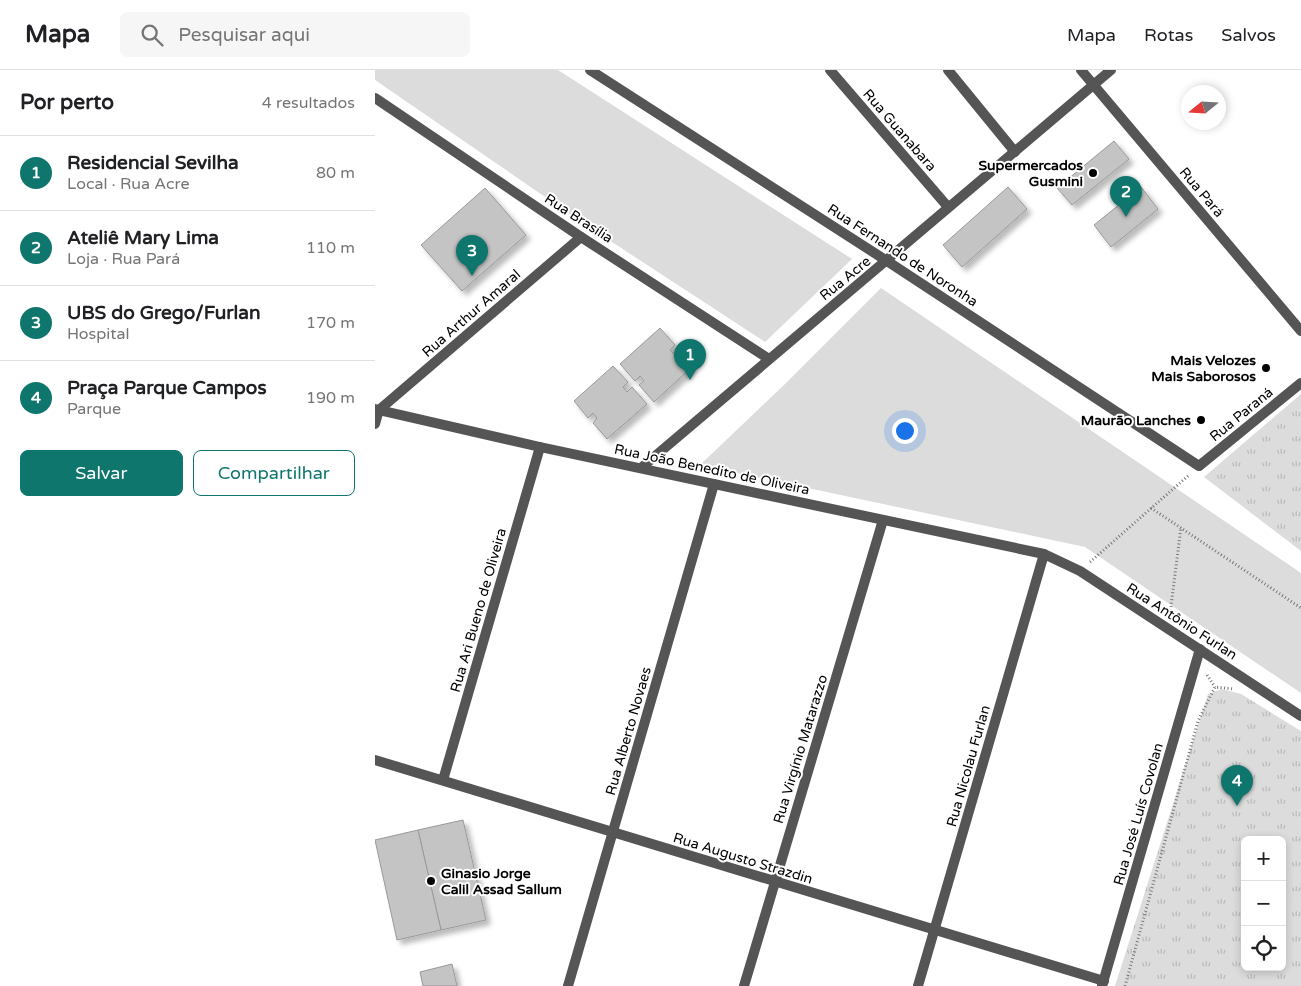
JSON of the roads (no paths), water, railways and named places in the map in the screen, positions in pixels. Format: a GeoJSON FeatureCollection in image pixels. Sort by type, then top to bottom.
{"type":"FeatureCollection","features":[{"type":"Feature","properties":{"kind":"street","name":"Rua Fernando de Noronha"},"geometry":{"type":"LineString","coordinates":[[590,70],[887,261],[1199,466]]}},
{"type":"Feature","properties":{"kind":"street","name":"Rua Guanabara"},"geometry":{"type":"LineString","coordinates":[[830,70],[948,207]]}},
{"type":"Feature","properties":{"kind":"street"},"geometry":{"type":"LineString","coordinates":[[948,70],[1015,152]]}},
{"type":"Feature","properties":{"kind":"street","name":"Rua Pará"},"geometry":{"type":"LineString","coordinates":[[1081,70],[1301,331]]}},
{"type":"Feature","properties":{"kind":"street","name":"Rua Acre"},"geometry":{"type":"LineString","coordinates":[[641,468],[1111,70]]}},
{"type":"Feature","properties":{"kind":"street","name":"Rua Brasília"},"geometry":{"type":"LineString","coordinates":[[375,98],[581,237],[769,359]]}},
{"type":"Feature","properties":{"kind":"street","name":"Rua Arthur Amaral"},"geometry":{"type":"LineString","coordinates":[[377,410],[581,237]]}},
{"type":"Feature","properties":{"kind":"street","name":"Rua Paraná"},"geometry":{"type":"LineString","coordinates":[[1199,466],[1301,383]]}},
{"type":"Feature","properties":{"kind":"street"},"geometry":{"type":"LineString","coordinates":[[375,424],[377,410]]}},
{"type":"Feature","properties":{"kind":"street","name":"Rua João Benedito de Oliveira"},"geometry":{"type":"LineString","coordinates":[[377,410],[540,447],[1044,554]]}},
{"type":"Feature","properties":{"kind":"street","name":"Rua Ari Bueno de Oliveira"},"geometry":{"type":"LineString","coordinates":[[443,780],[540,447]]}},
{"type":"Feature","properties":{"kind":"street","name":"Rua Alberto Novaes"},"geometry":{"type":"LineString","coordinates":[[568,986],[714,484]]}},
{"type":"Feature","properties":{"kind":"street","name":"Rua Virgínio Matarazzo"},"geometry":{"type":"LineString","coordinates":[[744,986],[883,520]]}},
{"type":"Feature","properties":{"kind":"street","name":"Rua Antônio Furlan"},"geometry":{"type":"LineString","coordinates":[[1044,554],[1080,570],[1301,716]]}},
{"type":"Feature","properties":{"kind":"street","name":"Rua Nicolau Furlan"},"geometry":{"type":"LineString","coordinates":[[918,986],[1044,554]]}},
{"type":"Feature","properties":{"kind":"street","name":"Rua José Luís Covolan"},"geometry":{"type":"LineString","coordinates":[[1103,984],[1200,649]]}},
{"type":"Feature","properties":{"kind":"street","name":"Rua Augusto Strazdin"},"geometry":{"type":"LineString","coordinates":[[375,760],[934,930],[1103,984]]}},
{"type":"Feature","properties":{"kind":"place","name":"Supermercados Gusmini"},"geometry":{"type":"Point","coordinates":[1093,173]}},
{"type":"Feature","properties":{"kind":"place","name":"Ateliê Mary Lima"},"geometry":{"type":"Point","coordinates":[1126,217]}},
{"type":"Feature","properties":{"kind":"place","name":"UBS do Grego/Furlan"},"geometry":{"type":"Point","coordinates":[472,276]}},
{"type":"Feature","properties":{"kind":"place","name":"Mais Velozes Mais Saborosos"},"geometry":{"type":"Point","coordinates":[1266,368]}},
{"type":"Feature","properties":{"kind":"place","name":"Residencial Sevilha"},"geometry":{"type":"Point","coordinates":[690,380]}},
{"type":"Feature","properties":{"kind":"place","name":"Maurão Lanches"},"geometry":{"type":"Point","coordinates":[1201,420]}},
{"type":"Feature","properties":{"kind":"place","name":"Praça Parque Campos"},"geometry":{"type":"Point","coordinates":[1237,806]}},
{"type":"Feature","properties":{"kind":"place","name":"Ginasio Jorge Calil Assad Sallum"},"geometry":{"type":"Point","coordinates":[431,881]}}]}
